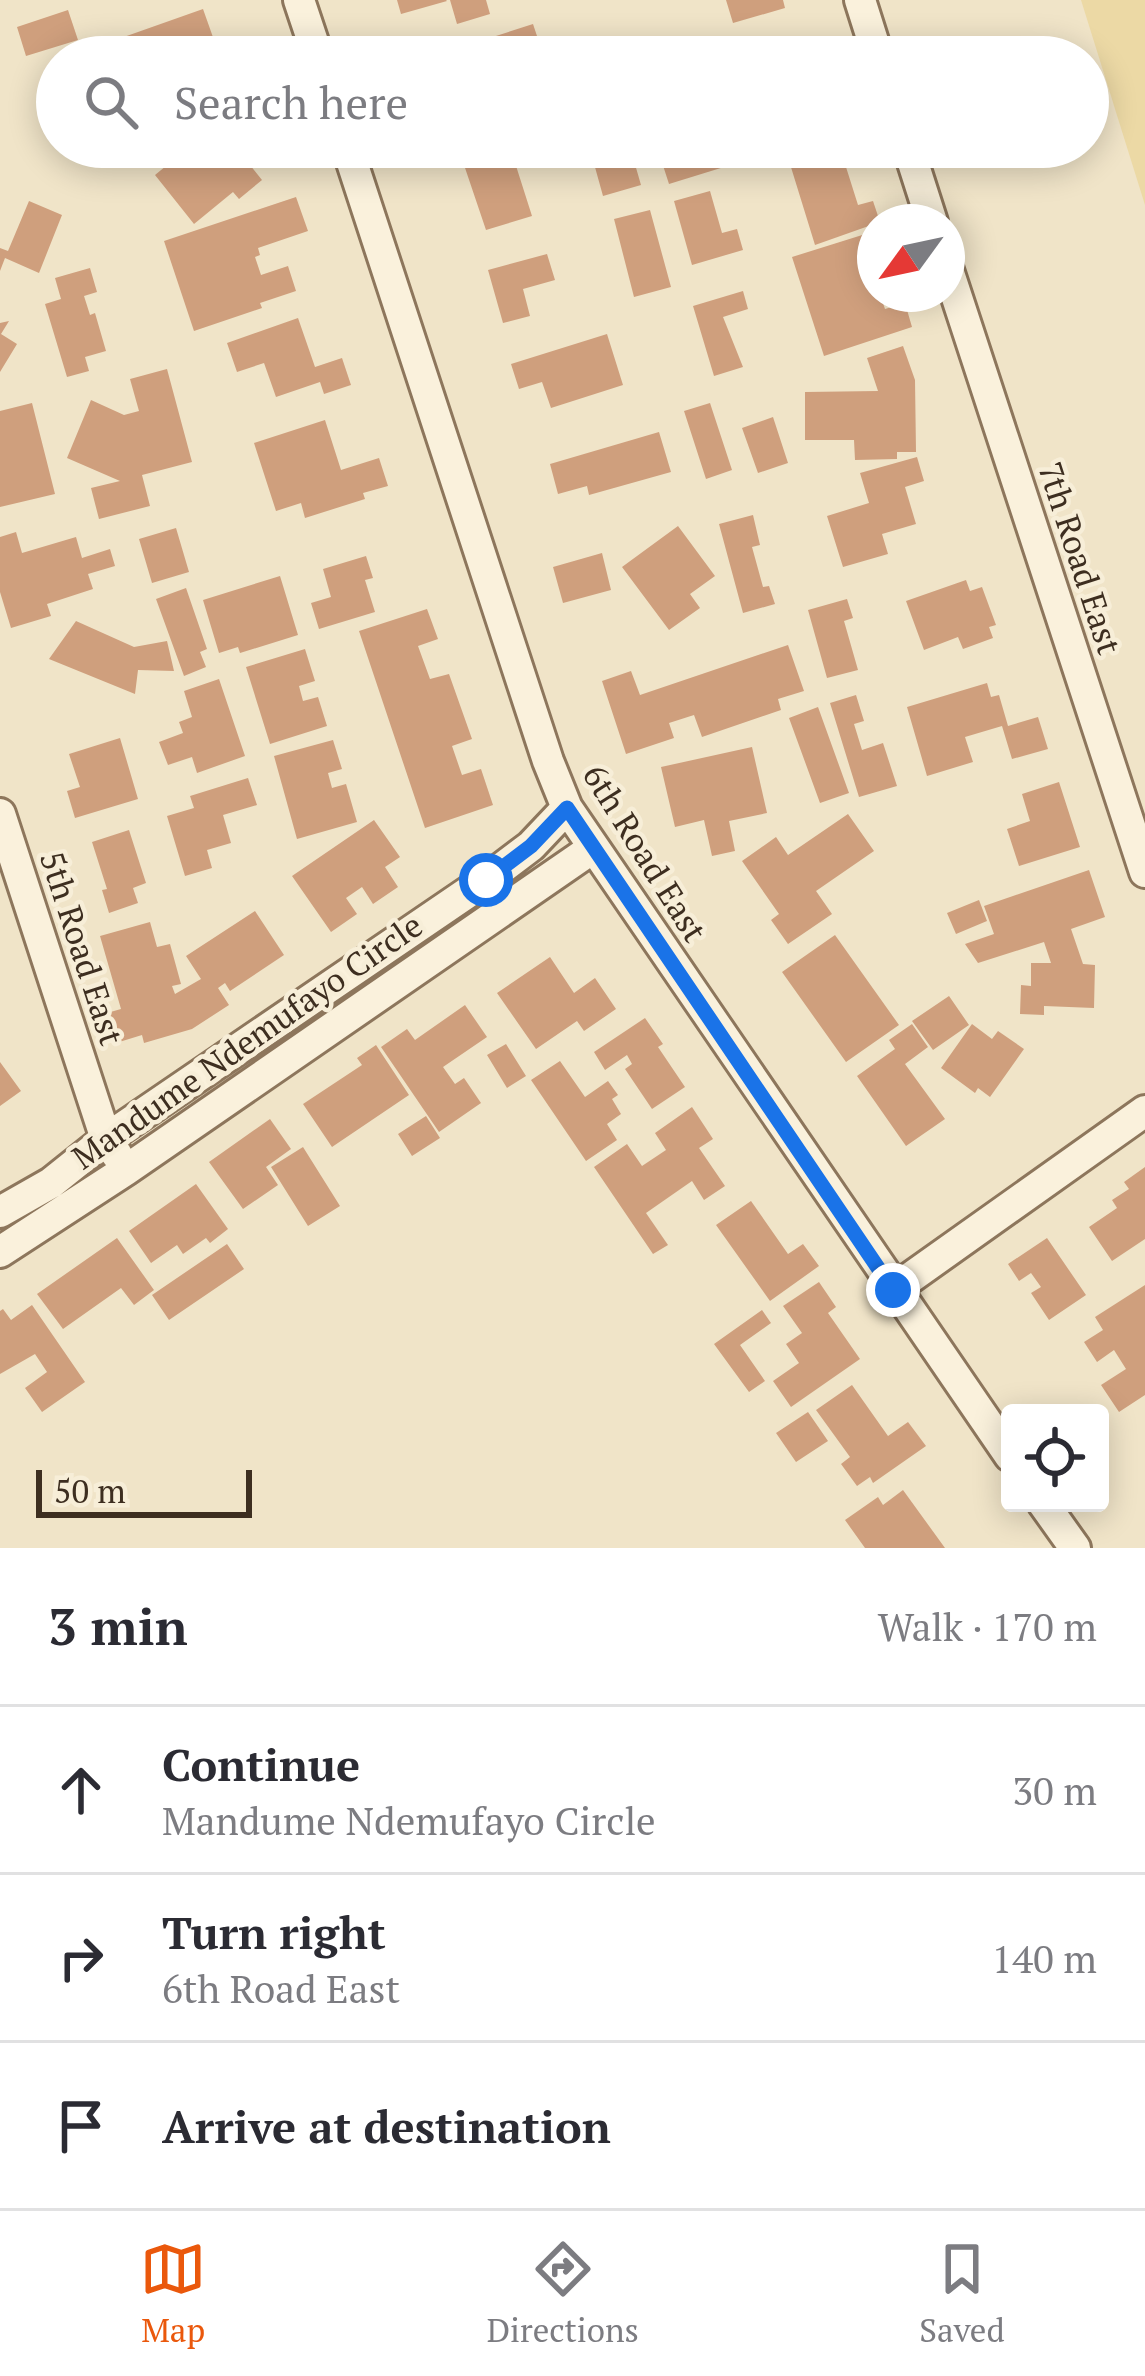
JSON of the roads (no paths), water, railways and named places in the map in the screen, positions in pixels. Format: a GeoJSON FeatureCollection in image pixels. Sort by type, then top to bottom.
{"type":"FeatureCollection","features":[{"type":"Feature","properties":{"kind":"street"},"geometry":{"type":"LineString","coordinates":[[299,0],[311,36]]}},
{"type":"Feature","properties":{"kind":"street"},"geometry":{"type":"LineString","coordinates":[[860,0],[871,36]]}},
{"type":"Feature","properties":{"kind":"street","name":"6th Road East"},"geometry":{"type":"LineString","coordinates":[[354,168],[567,808],[1001,1443]]}},
{"type":"Feature","properties":{"kind":"street"},"geometry":{"type":"LineString","coordinates":[[915,168],[926,204]]}},
{"type":"Feature","properties":{"kind":"street","name":"7th Road East"},"geometry":{"type":"LineString","coordinates":[[962,312],[1145,872]]}},
{"type":"Feature","properties":{"kind":"street","name":"Mandume Ndemufayo Circle"},"geometry":{"type":"LineString","coordinates":[[0,1212],[51,1183],[106,1139],[486,880],[531,846],[567,808]]}},
{"type":"Feature","properties":{"kind":"street","name":"5th Road East"},"geometry":{"type":"LineString","coordinates":[[0,814],[106,1139],[126,1170]]}},
{"type":"Feature","properties":{"kind":"street","name":"Mandume Ndemufayo Circle"},"geometry":{"type":"LineString","coordinates":[[0,1252],[593,848]]}},
{"type":"Feature","properties":{"kind":"street"},"geometry":{"type":"LineString","coordinates":[[893,1290],[1145,1111]]}},
{"type":"Feature","properties":{"kind":"street"},"geometry":{"type":"LineString","coordinates":[[1049,1512],[1075,1548]]}}]}
